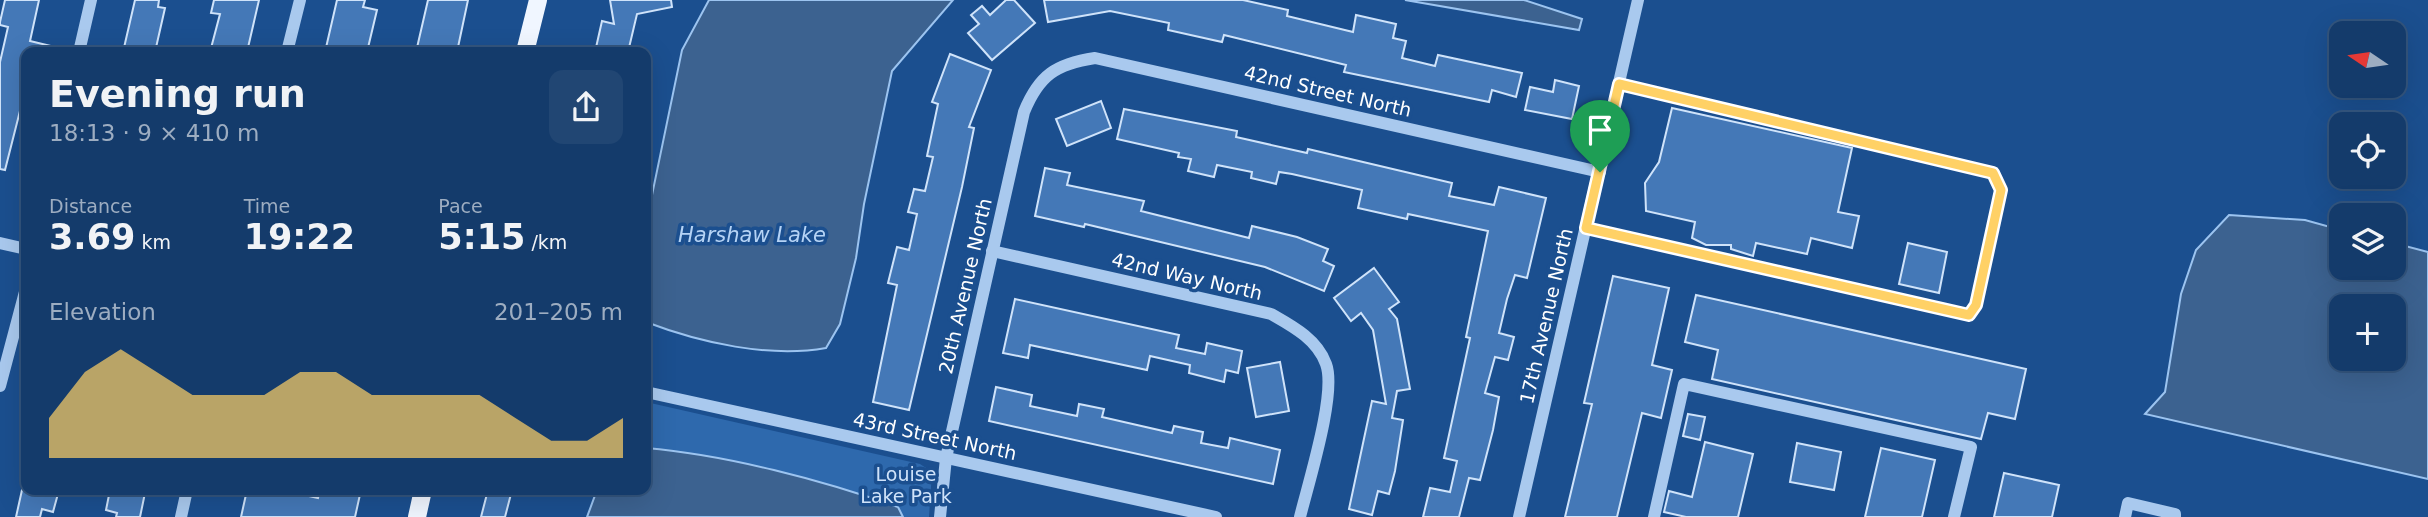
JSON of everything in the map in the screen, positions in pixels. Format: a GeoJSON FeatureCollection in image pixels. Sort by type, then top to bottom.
{"type":"FeatureCollection","features":[{"type":"Feature","properties":{"kind":"main road"},"geometry":{"type":"LineString","coordinates":[[526,47],[538,0]]}},
{"type":"Feature","properties":{"kind":"main road"},"geometry":{"type":"LineString","coordinates":[[416,517],[422,495]]}},
{"type":"Feature","properties":{"kind":"street"},"geometry":{"type":"LineString","coordinates":[[80,47],[91,0]]}},
{"type":"Feature","properties":{"kind":"street"},"geometry":{"type":"LineString","coordinates":[[288,47],[300,0]]}},
{"type":"Feature","properties":{"kind":"street","name":"17th Avenue North"},"geometry":{"type":"LineString","coordinates":[[1519,517],[1638,0]]}},
{"type":"Feature","properties":{"kind":"street","name":"42nd Street North"},"geometry":{"type":"LineString","coordinates":[[1050,73],[1070,62],[1095,58],[1600,172]]}},
{"type":"Feature","properties":{"kind":"street","name":"20th Avenue North"},"geometry":{"type":"LineString","coordinates":[[940,517],[946,458],[1024,112],[1034,88],[1050,73]]}},
{"type":"Feature","properties":{"kind":"street"},"geometry":{"type":"LineString","coordinates":[[1586,228],[1969,315],[1979,292],[2001,190],[1993,173],[1619,84]]}},
{"type":"Feature","properties":{"kind":"street"},"geometry":{"type":"LineString","coordinates":[[0,243],[21,248]]}},
{"type":"Feature","properties":{"kind":"street","name":"42nd Way North"},"geometry":{"type":"LineString","coordinates":[[992,251],[1271,314],[1303,332],[1326,364],[1328,395],[1300,517]]}},
{"type":"Feature","properties":{"kind":"street"},"geometry":{"type":"LineString","coordinates":[[0,386],[21,307]]}},
{"type":"Feature","properties":{"kind":"street"},"geometry":{"type":"LineString","coordinates":[[1654,517],[1684,384],[1970,447],[1954,517]]}},
{"type":"Feature","properties":{"kind":"street","name":"43rd Street North"},"geometry":{"type":"LineString","coordinates":[[651,393],[1216,517]]}},
{"type":"Feature","properties":{"kind":"street"},"geometry":{"type":"LineString","coordinates":[[181,517],[186,495]]}},
{"type":"Feature","properties":{"kind":"street"},"geometry":{"type":"LineString","coordinates":[[2125,517],[2129,503],[2175,514],[2175,517]]}},
{"type":"Feature","properties":{"kind":"green space","name":"Louise Lake Park"},"geometry":{"type":"Polygon","coordinates":[[[651,403],[920,464],[932,472],[929,517],[903,517],[898,507],[838,487],[774,470],[651,448],[651,403]]]}},
{"type":"Feature","properties":{"kind":"water","name":"Harshaw Lake"},"geometry":{"type":"Polygon","coordinates":[[[709,0],[953,0],[892,71],[864,204],[856,258],[840,324],[826,348],[782,351],[735,347],[651,324],[651,200],[682,50],[709,0]]]}},
{"type":"Feature","properties":{"kind":"water"},"geometry":{"type":"Polygon","coordinates":[[[1405,0],[1524,0],[1582,19],[1579,30],[1405,0]]]}},
{"type":"Feature","properties":{"kind":"water"},"geometry":{"type":"Polygon","coordinates":[[[2229,215],[2305,220],[2329,227],[2329,280],[2406,280],[2406,246],[2428,252],[2428,479],[2145,414],[2165,392],[2181,294],[2196,250],[2229,215]]]}},
{"type":"Feature","properties":{"kind":"water"},"geometry":{"type":"Polygon","coordinates":[[[651,448],[709,456],[806,478],[898,507],[903,517],[587,517],[595,495],[651,495],[651,448]]]}},
{"type":"Feature","properties":{"kind":"building"},"geometry":{"type":"Polygon","coordinates":[[[5,0],[39,0],[30,41],[55,47],[21,47],[21,107],[5,170],[0,169],[0,62],[8,27],[0,25],[5,0]]]}},
{"type":"Feature","properties":{"kind":"building"},"geometry":{"type":"Polygon","coordinates":[[[135,0],[159,0],[158,7],[165,8],[156,47],[124,47],[135,0]]]}},
{"type":"Feature","properties":{"kind":"building"},"geometry":{"type":"Polygon","coordinates":[[[214,0],[259,0],[248,47],[211,47],[220,14],[211,13],[214,0]]]}},
{"type":"Feature","properties":{"kind":"building"},"geometry":{"type":"Polygon","coordinates":[[[337,0],[365,0],[363,7],[377,10],[368,47],[326,47],[337,0]]]}},
{"type":"Feature","properties":{"kind":"building"},"geometry":{"type":"Polygon","coordinates":[[[428,0],[468,0],[458,47],[417,47],[428,0]]]}},
{"type":"Feature","properties":{"kind":"building"},"geometry":{"type":"Polygon","coordinates":[[[610,0],[671,0],[672,7],[637,14],[629,47],[596,47],[602,21],[614,24],[610,0]]]}},
{"type":"Feature","properties":{"kind":"building"},"geometry":{"type":"Polygon","coordinates":[[[1006,0],[1014,0],[1035,23],[992,60],[968,33],[979,24],[971,15],[982,6],[990,15],[1006,0]]]}},
{"type":"Feature","properties":{"kind":"building"},"geometry":{"type":"Polygon","coordinates":[[[1044,0],[1243,0],[1288,10],[1287,16],[1353,32],[1356,15],[1396,24],[1393,38],[1406,41],[1402,58],[1435,66],[1438,55],[1522,73],[1516,97],[1492,90],[1489,102],[1344,72],[1346,65],[1224,35],[1222,42],[1168,30],[1169,23],[1110,11],[1048,22],[1044,0]]]}},
{"type":"Feature","properties":{"kind":"building"},"geometry":{"type":"Polygon","coordinates":[[[950,54],[991,70],[969,127],[974,128],[962,187],[909,410],[873,402],[897,285],[888,283],[897,247],[909,250],[917,214],[908,212],[914,189],[925,191],[933,157],[927,156],[938,104],[932,102],[950,54]]]}},
{"type":"Feature","properties":{"kind":"building"},"geometry":{"type":"Polygon","coordinates":[[[1555,80],[1579,86],[1572,119],[1525,110],[1530,87],[1553,92],[1555,80]]]}},
{"type":"Feature","properties":{"kind":"building"},"geometry":{"type":"Polygon","coordinates":[[[1101,101],[1111,128],[1067,146],[1056,119],[1101,101]]]}},
{"type":"Feature","properties":{"kind":"building"},"geometry":{"type":"Polygon","coordinates":[[[1672,108],[1852,148],[1838,212],[1859,216],[1852,248],[1811,238],[1807,254],[1756,243],[1753,256],[1731,249],[1731,245],[1706,245],[1692,238],[1695,222],[1646,211],[1645,183],[1659,162],[1672,108]]]}},
{"type":"Feature","properties":{"kind":"building"},"geometry":{"type":"Polygon","coordinates":[[[1124,109],[1237,131],[1236,137],[1307,153],[1308,149],[1452,183],[1449,196],[1494,205],[1499,187],[1546,198],[1527,278],[1515,275],[1507,299],[1499,333],[1514,337],[1508,360],[1495,357],[1485,393],[1499,397],[1493,430],[1480,480],[1469,478],[1459,517],[1423,517],[1430,488],[1450,492],[1457,461],[1444,458],[1470,338],[1466,337],[1488,231],[1408,214],[1407,219],[1358,208],[1362,190],[1292,174],[1279,172],[1276,184],[1251,178],[1252,172],[1217,165],[1214,177],[1188,171],[1191,159],[1178,157],[1179,153],[1117,139],[1124,109]]]}},
{"type":"Feature","properties":{"kind":"building"},"geometry":{"type":"Polygon","coordinates":[[[1045,168],[1070,173],[1067,185],[1144,201],[1141,211],[1249,238],[1252,226],[1297,237],[1328,249],[1323,261],[1334,266],[1324,291],[1265,267],[1085,224],[1084,227],[1035,216],[1045,168]]]}},
{"type":"Feature","properties":{"kind":"building"},"geometry":{"type":"Polygon","coordinates":[[[1908,243],[1947,252],[1939,293],[1899,284],[1908,243]]]}},
{"type":"Feature","properties":{"kind":"building"},"geometry":{"type":"Polygon","coordinates":[[[1374,268],[1399,302],[1389,309],[1397,319],[1410,389],[1397,391],[1392,418],[1403,420],[1395,471],[1389,494],[1378,491],[1372,515],[1349,509],[1372,401],[1386,404],[1373,330],[1361,313],[1351,321],[1334,298],[1374,268]]]}},
{"type":"Feature","properties":{"kind":"building"},"geometry":{"type":"Polygon","coordinates":[[[1613,276],[1669,288],[1652,365],[1672,370],[1661,418],[1642,413],[1617,517],[1565,517],[1592,404],[1584,403],[1613,276]]]}},
{"type":"Feature","properties":{"kind":"building"},"geometry":{"type":"Polygon","coordinates":[[[1696,295],[2026,369],[2015,419],[1988,413],[1981,439],[1712,379],[1718,350],[1685,342],[1696,295]]]}},
{"type":"Feature","properties":{"kind":"building"},"geometry":{"type":"Polygon","coordinates":[[[1015,299],[1179,335],[1176,348],[1205,354],[1207,343],[1242,351],[1238,373],[1226,370],[1224,382],[1189,373],[1190,365],[1150,356],[1147,370],[1030,345],[1028,358],[1003,353],[1015,299]]]}},
{"type":"Feature","properties":{"kind":"building"},"geometry":{"type":"Polygon","coordinates":[[[1280,362],[1289,411],[1256,417],[1247,368],[1280,362]]]}},
{"type":"Feature","properties":{"kind":"building"},"geometry":{"type":"Polygon","coordinates":[[[996,387],[1032,395],[1030,406],[1077,416],[1079,404],[1104,409],[1102,417],[1172,433],[1174,426],[1203,432],[1201,443],[1228,448],[1230,438],[1280,450],[1273,484],[989,421],[996,387]]]}},
{"type":"Feature","properties":{"kind":"building"},"geometry":{"type":"Polygon","coordinates":[[[1688,414],[1705,417],[1700,440],[1683,436],[1688,414]]]}},
{"type":"Feature","properties":{"kind":"building"},"geometry":{"type":"Polygon","coordinates":[[[1705,442],[1753,454],[1738,517],[1686,517],[1664,512],[1669,491],[1692,497],[1705,442]]]}},
{"type":"Feature","properties":{"kind":"building"},"geometry":{"type":"Polygon","coordinates":[[[1797,443],[1841,452],[1834,490],[1790,482],[1797,443]]]}},
{"type":"Feature","properties":{"kind":"building"},"geometry":{"type":"Polygon","coordinates":[[[1881,448],[1935,460],[1922,517],[1865,517],[1881,448]]]}},
{"type":"Feature","properties":{"kind":"building"},"geometry":{"type":"Polygon","coordinates":[[[2004,473],[2059,485],[2052,517],[1994,517],[2004,473]]]}},
{"type":"Feature","properties":{"kind":"building"},"geometry":{"type":"Polygon","coordinates":[[[21,494],[58,495],[53,512],[42,509],[40,517],[16,517],[21,494]]]}},
{"type":"Feature","properties":{"kind":"building"},"geometry":{"type":"Polygon","coordinates":[[[109,495],[145,495],[140,517],[116,517],[117,513],[106,510],[109,495]]]}},
{"type":"Feature","properties":{"kind":"building"},"geometry":{"type":"Polygon","coordinates":[[[246,495],[304,495],[318,498],[319,495],[360,495],[355,517],[241,517],[246,495]]]}},
{"type":"Feature","properties":{"kind":"building"},"geometry":{"type":"Polygon","coordinates":[[[487,495],[511,495],[505,517],[481,517],[487,495]]]}},
{"type":"Feature","properties":{"kind":"route"},"geometry":{"type":"LineString","coordinates":[[1619,84],[1993,173],[2001,190],[1976,305],[1969,315],[1586,228],[1600,172],[1619,84]]}}]}
